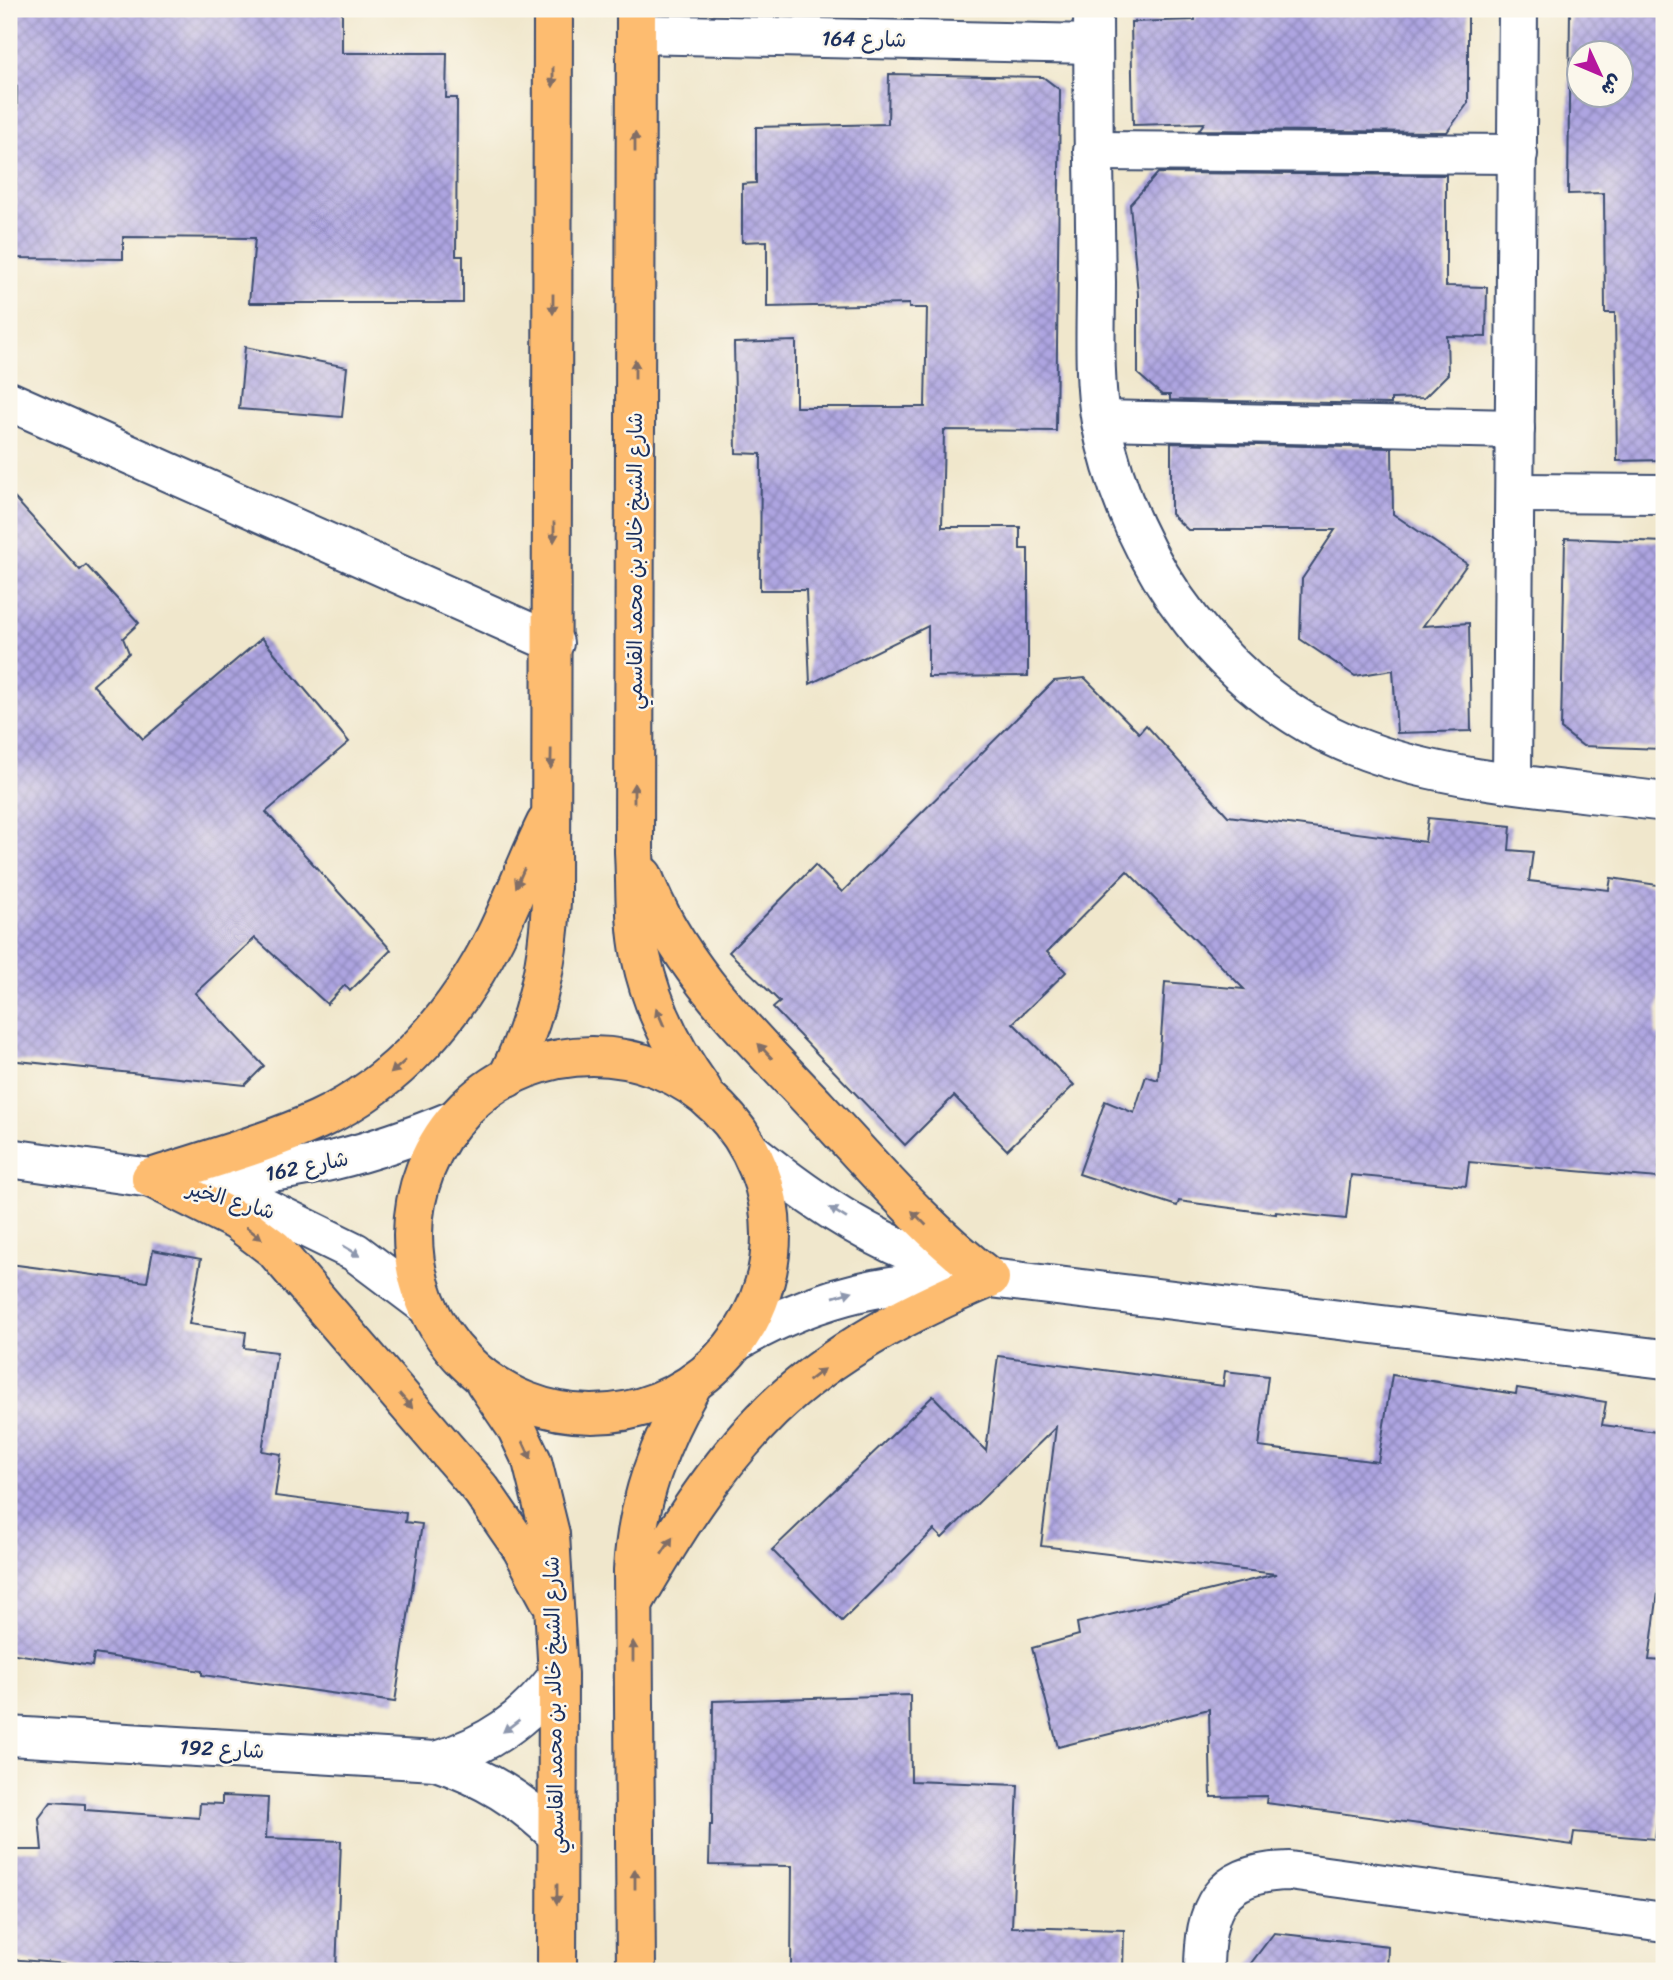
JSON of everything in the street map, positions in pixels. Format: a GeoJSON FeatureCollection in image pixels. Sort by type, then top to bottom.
{"type":"FeatureCollection","features":[{"type":"Feature","properties":{"kind":"main road"},"geometry":{"type":"LineString","coordinates":[[507,1078],[522,1048],[543,983],[551,902],[554,643],[553,9]]}},
{"type":"Feature","properties":{"kind":"main road","name":"شارع الشيخ خالد بن محمد القاسمي"},"geometry":{"type":"LineString","coordinates":[[636,21],[634,852],[640,954],[649,989],[682,1061],[707,1097]]}},
{"type":"Feature","properties":{"kind":"main road"},"geometry":{"type":"LineString","coordinates":[[151,1178],[317,1120],[383,1081],[413,1055],[463,991],[495,936],[550,816]]}},
{"type":"Feature","properties":{"kind":"main road"},"geometry":{"type":"LineString","coordinates":[[634,852],[650,895],[671,935],[696,973],[902,1201],[959,1255],[990,1278]]}},
{"type":"Feature","properties":{"kind":"main road"},"geometry":{"type":"LineString","coordinates":[[590,1055],[625,1057],[659,1067],[690,1083],[707,1097],[740,1132],[752,1152],[768,1196],[772,1231],[769,1266],[760,1300],[736,1342],[694,1382],[664,1399],[629,1410],[595,1414],[560,1411],[526,1402],[495,1386],[477,1372],[444,1338],[428,1307],[417,1273],[413,1238],[415,1203],[425,1169],[456,1119],[490,1088],[507,1078],[554,1059],[590,1055]]}},
{"type":"Feature","properties":{"kind":"main road"},"geometry":{"type":"LineString","coordinates":[[151,1178],[237,1221],[274,1249],[482,1491],[522,1549],[555,1610]]}},
{"type":"Feature","properties":{"kind":"main road"},"geometry":{"type":"LineString","coordinates":[[633,1604],[689,1512],[772,1410],[868,1339],[921,1307],[990,1278]]}},
{"type":"Feature","properties":{"kind":"main road","name":"شارع الشيخ خالد بن محمد القاسمي"},"geometry":{"type":"LineString","coordinates":[[477,1372],[517,1429],[532,1461],[550,1534],[558,1676],[557,1971]]}},
{"type":"Feature","properties":{"kind":"main road"},"geometry":{"type":"LineString","coordinates":[[636,1971],[633,1604],[635,1535],[642,1501],[672,1420],[694,1382]]}},
{"type":"Feature","properties":{"kind":"street"},"geometry":{"type":"LineString","coordinates":[[1512,781],[1518,9]]}},
{"type":"Feature","properties":{"kind":"street","name":"شارع 164"},"geometry":{"type":"LineString","coordinates":[[636,21],[1093,26]]}},
{"type":"Feature","properties":{"kind":"street"},"geometry":{"type":"LineString","coordinates":[[1093,26],[1093,151],[1101,420],[1116,482],[1139,540],[1170,594],[1210,643],[1256,687],[1308,722],[1364,750],[1424,769],[1664,802]]}},
{"type":"Feature","properties":{"kind":"street"},"geometry":{"type":"LineString","coordinates":[[1093,151],[1518,154]]}},
{"type":"Feature","properties":{"kind":"street"},"geometry":{"type":"LineString","coordinates":[[9,401],[554,643]]}},
{"type":"Feature","properties":{"kind":"street"},"geometry":{"type":"LineString","coordinates":[[1101,420],[1515,429]]}},
{"type":"Feature","properties":{"kind":"street"},"geometry":{"type":"LineString","coordinates":[[1515,493],[1664,494]]}},
{"type":"Feature","properties":{"kind":"street","name":"شارع 162"},"geometry":{"type":"LineString","coordinates":[[151,1178],[254,1176],[307,1168],[359,1155],[456,1119]]}},
{"type":"Feature","properties":{"kind":"street"},"geometry":{"type":"LineString","coordinates":[[752,1152],[785,1179],[858,1226],[935,1264],[990,1278],[1664,1359]]}},
{"type":"Feature","properties":{"kind":"street","name":"شارع الخير"},"geometry":{"type":"LineString","coordinates":[[9,1158],[151,1178],[257,1203],[355,1252],[428,1307]]}},
{"type":"Feature","properties":{"kind":"street"},"geometry":{"type":"LineString","coordinates":[[736,1342],[772,1321],[851,1292],[934,1279],[990,1278]]}},
{"type":"Feature","properties":{"kind":"street","name":"شارع 192"},"geometry":{"type":"LineString","coordinates":[[436,1761],[493,1739],[540,1701],[558,1676]]}},
{"type":"Feature","properties":{"kind":"street","name":"شارع 192"},"geometry":{"type":"LineString","coordinates":[[9,1736],[436,1761],[470,1773],[502,1790],[531,1810],[557,1835]]}},
{"type":"Feature","properties":{"kind":"street"},"geometry":{"type":"LineString","coordinates":[[1205,1971],[1204,1938],[1212,1909],[1232,1885],[1259,1872],[1289,1871],[1664,1922]]}},
{"type":"Feature","properties":{"kind":"building"},"geometry":{"type":"Polygon","coordinates":[[[13,9],[342,9],[342,53],[447,53],[446,98],[457,98],[456,256],[463,256],[463,303],[249,303],[255,238],[123,237],[123,259],[14,258],[17,86],[11,87],[13,9]]]}},
{"type":"Feature","properties":{"kind":"building"},"geometry":{"type":"Polygon","coordinates":[[[1195,9],[1468,9],[1468,103],[1447,132],[1199,130],[1204,123],[1133,125],[1131,22],[1195,20],[1195,9]]]}},
{"type":"Feature","properties":{"kind":"building"},"geometry":{"type":"Polygon","coordinates":[[[1570,9],[1664,9],[1664,460],[1617,461],[1615,313],[1605,313],[1604,193],[1568,194],[1569,108],[1634,108],[1634,38],[1570,38],[1570,9]]]}},
{"type":"Feature","properties":{"kind":"building"},"geometry":{"type":"Polygon","coordinates":[[[889,74],[1043,77],[1060,90],[1056,431],[944,430],[942,527],[1020,527],[1020,549],[1028,549],[1028,676],[928,677],[928,626],[810,684],[806,590],[760,590],[761,454],[736,453],[734,343],[796,341],[796,407],[925,407],[927,308],[909,308],[909,304],[767,307],[767,241],[742,242],[742,184],[756,183],[756,127],[888,124],[889,74]]]}},
{"type":"Feature","properties":{"kind":"building"},"geometry":{"type":"Polygon","coordinates":[[[1158,173],[1446,175],[1446,286],[1487,287],[1486,337],[1447,336],[1448,374],[1424,398],[1391,399],[1391,404],[1170,400],[1170,395],[1162,395],[1138,374],[1138,294],[1130,204],[1158,173]]]}},
{"type":"Feature","properties":{"kind":"building"},"geometry":{"type":"Polygon","coordinates":[[[245,347],[347,367],[342,417],[239,409],[245,347]]]}},
{"type":"Feature","properties":{"kind":"building"},"geometry":{"type":"Polygon","coordinates":[[[1171,443],[1392,448],[1393,514],[1467,564],[1423,626],[1469,623],[1471,731],[1397,733],[1393,670],[1355,676],[1300,639],[1302,579],[1335,530],[1188,530],[1171,514],[1171,443]]]}},
{"type":"Feature","properties":{"kind":"building"},"geometry":{"type":"Polygon","coordinates":[[[9,492],[80,570],[86,565],[139,623],[123,638],[129,653],[93,685],[143,739],[262,638],[349,742],[266,812],[391,950],[350,991],[345,985],[327,1004],[255,938],[195,993],[264,1066],[245,1085],[9,1060],[9,492]]]}},
{"type":"Feature","properties":{"kind":"building"},"geometry":{"type":"Polygon","coordinates":[[[1565,538],[1664,542],[1661,749],[1583,746],[1561,729],[1565,538]]]}},
{"type":"Feature","properties":{"kind":"building"},"geometry":{"type":"Polygon","coordinates":[[[1085,678],[1139,733],[1146,725],[1228,816],[1425,842],[1428,818],[1511,826],[1509,850],[1533,852],[1529,881],[1609,890],[1611,878],[1664,886],[1664,962],[1655,1035],[1664,1036],[1664,1107],[1658,1178],[1469,1162],[1466,1186],[1351,1175],[1346,1219],[1276,1214],[1179,1201],[1177,1206],[1079,1174],[1105,1101],[1134,1113],[1146,1076],[1158,1080],[1165,982],[1244,989],[1127,871],[1047,952],[1066,972],[1013,1023],[1074,1085],[1007,1150],[954,1096],[905,1145],[773,1008],[780,1002],[729,952],[815,865],[842,892],[1054,681],[1085,678]]]}},
{"type":"Feature","properties":{"kind":"building"},"geometry":{"type":"Polygon","coordinates":[[[153,1250],[201,1259],[189,1324],[246,1332],[244,1348],[277,1352],[262,1451],[281,1454],[275,1496],[406,1513],[405,1522],[422,1524],[395,1702],[202,1675],[202,1671],[94,1654],[92,1666],[9,1653],[9,1264],[147,1282],[153,1250]]]}},
{"type":"Feature","properties":{"kind":"building"},"geometry":{"type":"Polygon","coordinates":[[[998,1356],[1223,1386],[1225,1371],[1268,1376],[1259,1447],[1378,1462],[1392,1375],[1516,1394],[1517,1388],[1606,1402],[1602,1425],[1664,1433],[1664,1547],[1649,1660],[1664,1661],[1664,1760],[1655,1839],[1574,1832],[1572,1845],[1266,1803],[1267,1796],[1211,1797],[1209,1709],[1058,1747],[1032,1648],[1079,1635],[1077,1623],[1276,1574],[1041,1546],[1056,1427],[942,1538],[934,1530],[842,1621],[772,1550],[933,1396],[986,1451],[998,1356]]]}},
{"type":"Feature","properties":{"kind":"building"},"geometry":{"type":"Polygon","coordinates":[[[910,1695],[911,1781],[1018,1785],[1012,1927],[1124,1930],[1123,1971],[791,1971],[792,1866],[709,1865],[713,1701],[910,1695]]]}},
{"type":"Feature","properties":{"kind":"building"},"geometry":{"type":"Polygon","coordinates":[[[222,1796],[268,1798],[266,1838],[341,1841],[336,1971],[242,1971],[242,1967],[115,1962],[115,1968],[9,1959],[9,1850],[42,1850],[39,1818],[51,1802],[85,1804],[85,1810],[199,1818],[200,1803],[222,1804],[222,1796]]]}},
{"type":"Feature","properties":{"kind":"building"},"geometry":{"type":"Polygon","coordinates":[[[1274,1933],[1388,1946],[1387,1971],[1245,1971],[1274,1933]]]}}]}
